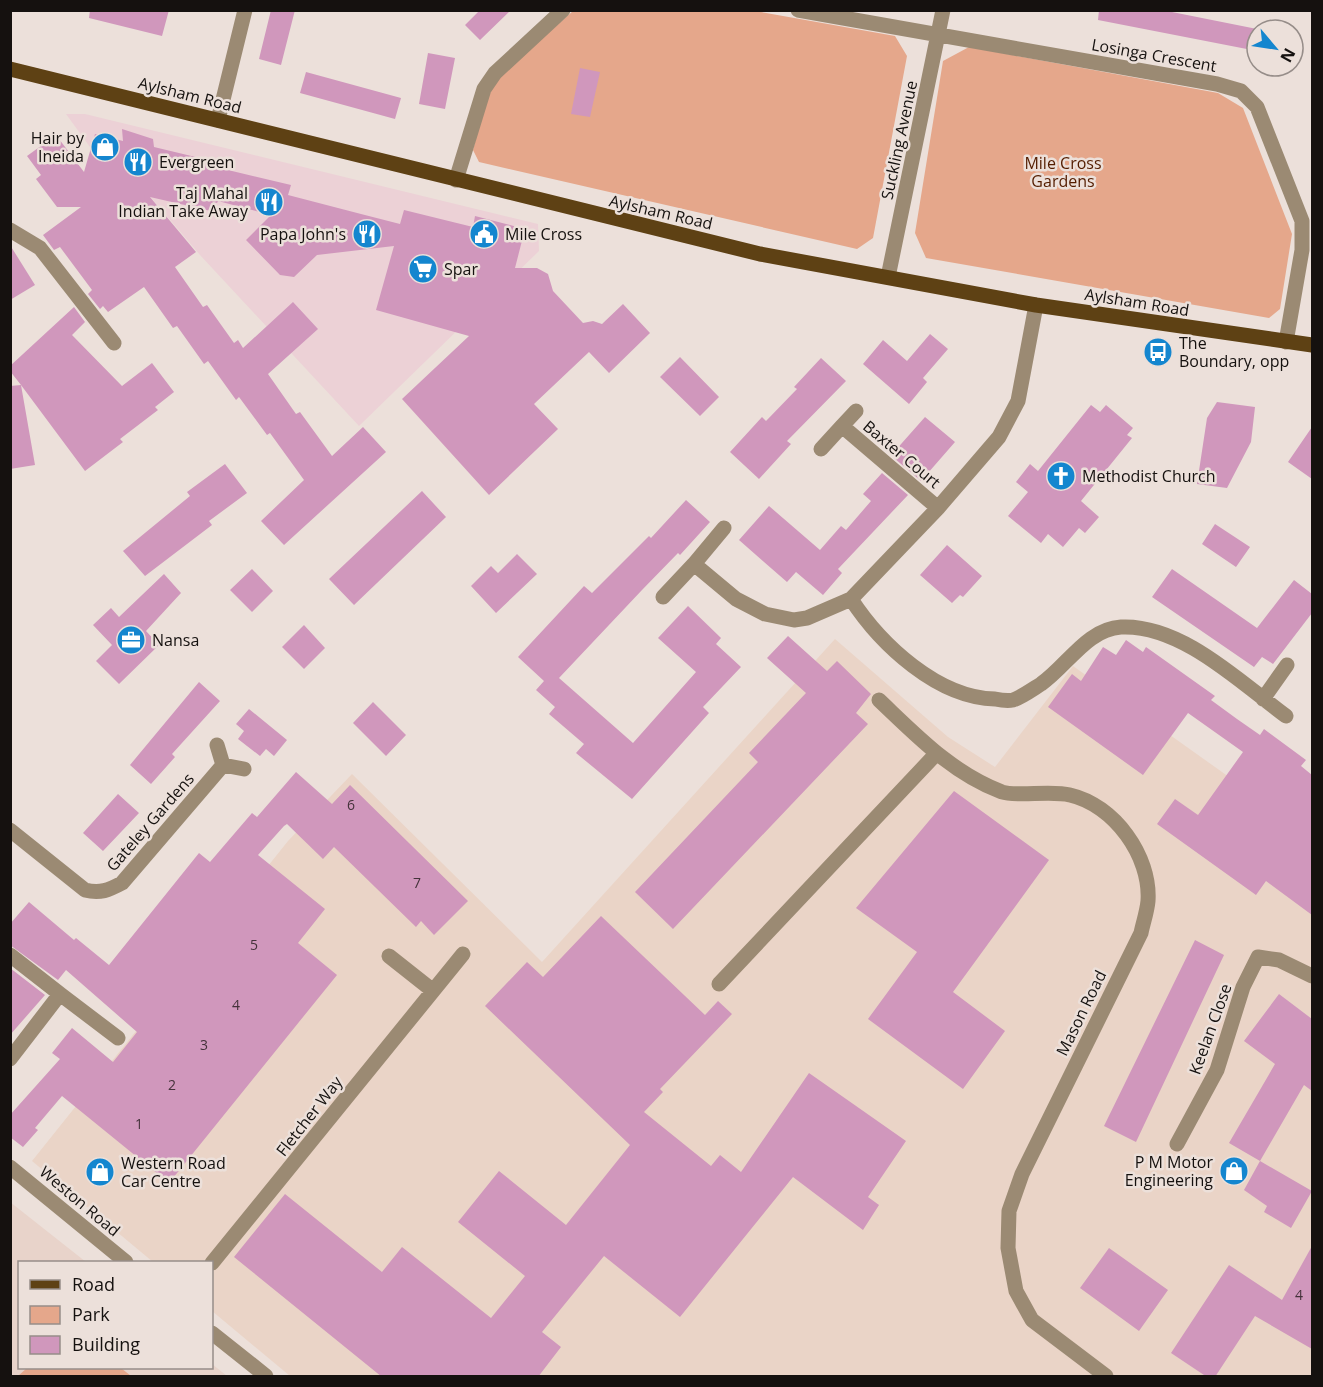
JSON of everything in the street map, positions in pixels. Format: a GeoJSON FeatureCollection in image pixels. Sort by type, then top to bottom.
{"type":"FeatureCollection","features":[{"type":"Feature","properties":{"kind":"main road","name":"Aylsham Road"},"geometry":{"type":"LineString","coordinates":[[10,69],[760,254],[1036,305],[1312,345]]}},
{"type":"Feature","properties":{"kind":"street"},"geometry":{"type":"LineString","coordinates":[[218,120],[244,10]]}},
{"type":"Feature","properties":{"kind":"street"},"geometry":{"type":"LineString","coordinates":[[456,180],[484,89],[495,73],[563,10]]}},
{"type":"Feature","properties":{"kind":"street","name":"Losinga Crescent"},"geometry":{"type":"LineString","coordinates":[[798,10],[1217,84],[1241,91],[1257,107],[1302,221],[1302,250],[1286,342]]}},
{"type":"Feature","properties":{"kind":"street","name":"Suckling Avenue"},"geometry":{"type":"LineString","coordinates":[[888,277],[943,10]]}},
{"type":"Feature","properties":{"kind":"street"},"geometry":{"type":"LineString","coordinates":[[10,230],[40,248],[114,343]]}},
{"type":"Feature","properties":{"kind":"street","name":"Baxter Court"},"geometry":{"type":"LineString","coordinates":[[694,564],[736,599],[765,614],[794,620],[807,618],[851,599],[938,508],[999,437],[1018,401],[1036,305]]}},
{"type":"Feature","properties":{"kind":"street","name":"Baxter Court"},"geometry":{"type":"LineString","coordinates":[[821,450],[856,411]]}},
{"type":"Feature","properties":{"kind":"street","name":"Baxter Court"},"geometry":{"type":"LineString","coordinates":[[842,426],[938,508]]}},
{"type":"Feature","properties":{"kind":"street"},"geometry":{"type":"LineString","coordinates":[[663,597],[724,528]]}},
{"type":"Feature","properties":{"kind":"street"},"geometry":{"type":"LineString","coordinates":[[851,599],[889,647],[946,688],[978,699],[1012,700],[1042,683],[1090,639],[1119,627],[1155,629],[1183,640],[1286,716]]}},
{"type":"Feature","properties":{"kind":"street"},"geometry":{"type":"LineString","coordinates":[[1263,699],[1287,665]]}},
{"type":"Feature","properties":{"kind":"street","name":"Mason Road"},"geometry":{"type":"LineString","coordinates":[[879,700],[936,754],[973,779],[1005,793],[1037,791],[1071,795],[1101,810],[1126,832],[1142,866],[1148,900],[1141,933],[1027,1165],[1009,1211],[1008,1248],[1016,1291],[1032,1320],[1106,1377]]}},
{"type":"Feature","properties":{"kind":"street"},"geometry":{"type":"LineString","coordinates":[[217,745],[223,765],[244,769]]}},
{"type":"Feature","properties":{"kind":"street"},"geometry":{"type":"LineString","coordinates":[[719,984],[936,754]]}},
{"type":"Feature","properties":{"kind":"street","name":"Gateley Gardens"},"geometry":{"type":"LineString","coordinates":[[10,830],[85,890],[96,893],[109,890],[122,883],[223,765]]}},
{"type":"Feature","properties":{"kind":"street","name":"Fletcher Way"},"geometry":{"type":"LineString","coordinates":[[213,1262],[252,1217],[463,954]]}},
{"type":"Feature","properties":{"kind":"street"},"geometry":{"type":"LineString","coordinates":[[10,955],[118,1038]]}},
{"type":"Feature","properties":{"kind":"street"},"geometry":{"type":"LineString","coordinates":[[389,956],[432,990]]}},
{"type":"Feature","properties":{"kind":"street","name":"Keelan Close"},"geometry":{"type":"LineString","coordinates":[[1177,1144],[1217,1070],[1244,987],[1258,957],[1279,960],[1312,976]]}},
{"type":"Feature","properties":{"kind":"street"},"geometry":{"type":"LineString","coordinates":[[10,1059],[60,994]]}},
{"type":"Feature","properties":{"kind":"street","name":"Weston Road"},"geometry":{"type":"LineString","coordinates":[[10,1167],[124,1261]]}},
{"type":"Feature","properties":{"kind":"street"},"geometry":{"type":"LineString","coordinates":[[213,1334],[266,1377]]}},
{"type":"Feature","properties":{"kind":"shaded area"},"geometry":{"type":"Polygon","coordinates":[[[66,114],[85,114],[538,224],[539,251],[359,426],[200,255],[142,187],[127,198],[66,114]]]}},
{"type":"Feature","properties":{"kind":"shaded area"},"geometry":{"type":"Polygon","coordinates":[[[835,639],[948,737],[995,767],[1073,666],[1312,836],[1312,1376],[290,1376],[213,1312],[213,1261],[152,1261],[32,1161],[288,841],[352,774],[542,962],[835,639]]]}},
{"type":"Feature","properties":{"kind":"shaded area"},"geometry":{"type":"Polygon","coordinates":[[[10,1202],[85,1261],[18,1261],[18,1369],[213,1369],[213,1365],[227,1376],[11,1376],[10,1202]]]}},
{"type":"Feature","properties":{"kind":"green space"},"geometry":{"type":"Polygon","coordinates":[[[573,11],[755,11],[895,36],[907,56],[873,238],[857,249],[479,162],[473,150],[487,94],[498,77],[573,11]]]}},
{"type":"Feature","properties":{"kind":"green space","name":"Mile Cross Gardens"},"geometry":{"type":"Polygon","coordinates":[[[969,47],[1218,93],[1243,108],[1292,234],[1280,309],[1269,318],[926,258],[915,233],[943,61],[969,47]]]}},
{"type":"Feature","properties":{"kind":"green space"},"geometry":{"type":"Polygon","coordinates":[[[26,1369],[122,1369],[131,1376],[18,1376],[26,1369]]]}},
{"type":"Feature","properties":{"kind":"building"},"geometry":{"type":"Polygon","coordinates":[[[90,10],[169,10],[162,36],[89,18],[90,10]]]}},
{"type":"Feature","properties":{"kind":"building"},"geometry":{"type":"Polygon","coordinates":[[[271,10],[295,10],[281,65],[259,59],[271,10]]]}},
{"type":"Feature","properties":{"kind":"building"},"geometry":{"type":"Polygon","coordinates":[[[480,10],[511,10],[480,40],[465,25],[480,10]]]}},
{"type":"Feature","properties":{"kind":"building"},"geometry":{"type":"Polygon","coordinates":[[[1099,10],[1162,10],[1245,27],[1245,49],[1098,20],[1099,10]]]}},
{"type":"Feature","properties":{"kind":"building"},"geometry":{"type":"Polygon","coordinates":[[[428,53],[455,58],[445,109],[419,104],[428,53]]]}},
{"type":"Feature","properties":{"kind":"building"},"geometry":{"type":"Polygon","coordinates":[[[580,68],[600,72],[590,117],[571,114],[580,68]]]}},
{"type":"Feature","properties":{"kind":"building"},"geometry":{"type":"Polygon","coordinates":[[[306,72],[401,98],[395,119],[300,93],[306,72]]]}},
{"type":"Feature","properties":{"kind":"building"},"geometry":{"type":"Polygon","coordinates":[[[122,129],[153,139],[154,147],[208,160],[207,165],[291,185],[288,195],[400,224],[404,210],[473,227],[475,216],[525,229],[515,268],[537,268],[548,274],[553,291],[583,323],[593,321],[602,324],[623,304],[650,333],[609,373],[589,352],[534,404],[558,429],[489,495],[402,399],[469,336],[376,310],[394,246],[317,255],[294,277],[280,275],[246,240],[271,215],[218,201],[213,202],[211,211],[150,197],[196,252],[175,267],[203,307],[207,305],[234,343],[238,340],[243,348],[293,302],[318,329],[268,374],[296,414],[300,412],[332,456],[363,427],[386,452],[284,545],[261,521],[304,480],[270,433],[267,435],[239,397],[236,400],[208,361],[204,364],[177,326],[173,328],[144,287],[108,312],[103,306],[100,309],[88,294],[92,290],[60,247],[54,250],[43,235],[81,207],[57,207],[36,179],[41,175],[27,156],[56,135],[84,172],[95,134],[123,141],[122,129]]]}},
{"type":"Feature","properties":{"kind":"building"},"geometry":{"type":"Polygon","coordinates":[[[10,245],[35,285],[10,300],[10,245]]]}},
{"type":"Feature","properties":{"kind":"building"},"geometry":{"type":"Polygon","coordinates":[[[74,307],[85,322],[72,335],[122,386],[152,363],[174,392],[155,407],[158,410],[120,439],[123,442],[85,471],[10,371],[10,366],[74,307]]]}},
{"type":"Feature","properties":{"kind":"building"},"geometry":{"type":"Polygon","coordinates":[[[930,334],[948,349],[923,378],[927,382],[909,404],[863,364],[883,340],[907,361],[930,334]]]}},
{"type":"Feature","properties":{"kind":"building"},"geometry":{"type":"Polygon","coordinates":[[[680,357],[719,397],[700,416],[660,377],[680,357]]]}},
{"type":"Feature","properties":{"kind":"building"},"geometry":{"type":"Polygon","coordinates":[[[821,358],[846,381],[787,441],[791,444],[759,479],[730,452],[762,417],[766,421],[797,389],[794,387],[821,358]]]}},
{"type":"Feature","properties":{"kind":"building"},"geometry":{"type":"Polygon","coordinates":[[[21,385],[35,465],[10,469],[10,386],[21,385]]]}},
{"type":"Feature","properties":{"kind":"building"},"geometry":{"type":"Polygon","coordinates":[[[1217,402],[1255,407],[1251,442],[1227,488],[1197,484],[1207,418],[1217,402]]]}},
{"type":"Feature","properties":{"kind":"building","name":"Methodist Church"},"geometry":{"type":"Polygon","coordinates":[[[1091,405],[1100,412],[1106,405],[1133,428],[1127,435],[1132,438],[1081,501],[1099,517],[1085,533],[1079,528],[1063,547],[1048,534],[1041,543],[1008,516],[1028,492],[1016,482],[1030,464],[1038,471],[1091,405]]]}},
{"type":"Feature","properties":{"kind":"building"},"geometry":{"type":"Polygon","coordinates":[[[925,417],[955,442],[921,481],[894,458],[897,455],[894,452],[925,417]]]}},
{"type":"Feature","properties":{"kind":"building"},"geometry":{"type":"Polygon","coordinates":[[[1312,427],[1312,479],[1288,462],[1312,427]]]}},
{"type":"Feature","properties":{"kind":"building"},"geometry":{"type":"Polygon","coordinates":[[[225,464],[247,493],[209,521],[212,525],[145,576],[123,551],[190,496],[187,492],[225,464]]]}},
{"type":"Feature","properties":{"kind":"building"},"geometry":{"type":"Polygon","coordinates":[[[882,473],[908,495],[838,569],[842,573],[823,595],[796,572],[787,582],[739,540],[769,506],[820,550],[841,526],[846,530],[871,501],[863,494],[882,473]]]}},
{"type":"Feature","properties":{"kind":"building"},"geometry":{"type":"Polygon","coordinates":[[[422,491],[446,517],[354,605],[329,579],[422,491]]]}},
{"type":"Feature","properties":{"kind":"building"},"geometry":{"type":"Polygon","coordinates":[[[686,500],[710,522],[559,678],[633,743],[696,672],[658,638],[688,606],[721,638],[716,644],[741,667],[703,707],[709,713],[632,799],[576,753],[584,744],[549,714],[555,707],[536,690],[544,681],[518,657],[584,586],[592,593],[649,536],[651,538],[686,500]]]}},
{"type":"Feature","properties":{"kind":"building"},"geometry":{"type":"Polygon","coordinates":[[[1215,524],[1250,547],[1236,567],[1202,544],[1215,524]]]}},
{"type":"Feature","properties":{"kind":"building"},"geometry":{"type":"Polygon","coordinates":[[[947,545],[982,576],[963,597],[960,595],[952,603],[920,575],[947,545]]]}},
{"type":"Feature","properties":{"kind":"building"},"geometry":{"type":"Polygon","coordinates":[[[517,554],[537,574],[496,613],[471,586],[491,566],[498,573],[517,554]]]}},
{"type":"Feature","properties":{"kind":"building"},"geometry":{"type":"Polygon","coordinates":[[[252,569],[273,591],[252,612],[230,590],[252,569]]]}},
{"type":"Feature","properties":{"kind":"building"},"geometry":{"type":"Polygon","coordinates":[[[1172,569],[1257,628],[1294,580],[1312,594],[1312,613],[1273,664],[1262,657],[1254,667],[1152,597],[1172,569]]]}},
{"type":"Feature","properties":{"kind":"building","name":"Nansa"},"geometry":{"type":"Polygon","coordinates":[[[164,574],[181,593],[146,631],[159,645],[119,684],[96,661],[112,645],[93,625],[111,608],[119,617],[164,574]]]}},
{"type":"Feature","properties":{"kind":"building"},"geometry":{"type":"Polygon","coordinates":[[[304,625],[325,648],[304,669],[282,647],[304,625]]]}},
{"type":"Feature","properties":{"kind":"building"},"geometry":{"type":"Polygon","coordinates":[[[788,636],[827,671],[837,661],[871,694],[856,713],[868,724],[673,929],[635,892],[758,762],[749,753],[806,693],[767,658],[788,636]]]}},
{"type":"Feature","properties":{"kind":"building"},"geometry":{"type":"Polygon","coordinates":[[[1126,640],[1143,652],[1146,647],[1215,696],[1211,700],[1237,719],[1260,735],[1264,729],[1306,760],[1301,766],[1312,775],[1312,915],[1266,881],[1256,895],[1157,824],[1175,799],[1198,815],[1243,752],[1188,713],[1143,775],[1048,707],[1072,674],[1081,681],[1103,647],[1116,655],[1126,640]]]}},
{"type":"Feature","properties":{"kind":"building"},"geometry":{"type":"Polygon","coordinates":[[[199,682],[220,701],[172,754],[175,757],[151,784],[130,765],[199,682]]]}},
{"type":"Feature","properties":{"kind":"building"},"geometry":{"type":"Polygon","coordinates":[[[373,702],[406,735],[386,756],[353,723],[373,702]]]}},
{"type":"Feature","properties":{"kind":"building"},"geometry":{"type":"Polygon","coordinates":[[[249,709],[287,740],[274,756],[266,749],[260,756],[238,739],[244,731],[236,724],[249,709]]]}},
{"type":"Feature","properties":{"kind":"building"},"geometry":{"type":"Polygon","coordinates":[[[296,772],[332,804],[350,785],[468,901],[434,935],[421,921],[416,927],[334,847],[323,859],[287,824],[258,855],[325,909],[298,943],[337,975],[169,1183],[62,1096],[35,1128],[38,1130],[23,1147],[10,1137],[10,1115],[60,1059],[52,1053],[72,1028],[113,1062],[137,1032],[66,970],[58,980],[10,945],[10,924],[29,902],[74,940],[76,938],[109,965],[199,853],[210,862],[252,813],[257,817],[296,772]]]}},
{"type":"Feature","properties":{"kind":"building"},"geometry":{"type":"Polygon","coordinates":[[[954,791],[1049,860],[953,992],[1005,1031],[963,1089],[868,1019],[917,952],[856,908],[954,791]]]}},
{"type":"Feature","properties":{"kind":"building"},"geometry":{"type":"Polygon","coordinates":[[[118,794],[139,813],[103,851],[83,833],[118,794]]]}},
{"type":"Feature","properties":{"kind":"building"},"geometry":{"type":"Polygon","coordinates":[[[601,916],[705,1015],[718,1001],[732,1014],[660,1089],[663,1092],[644,1112],[711,1166],[720,1155],[741,1172],[809,1073],[906,1141],[868,1197],[879,1205],[863,1230],[793,1177],[680,1317],[604,1256],[542,1332],[561,1347],[538,1377],[382,1377],[234,1257],[285,1194],[382,1272],[402,1247],[491,1318],[525,1276],[458,1222],[499,1171],[566,1225],[630,1145],[485,1006],[527,962],[543,977],[601,916]]]}},
{"type":"Feature","properties":{"kind":"building"},"geometry":{"type":"Polygon","coordinates":[[[1195,940],[1224,955],[1136,1142],[1104,1126],[1195,940]]]}},
{"type":"Feature","properties":{"kind":"building"},"geometry":{"type":"Polygon","coordinates":[[[10,968],[45,995],[10,1035],[10,968]]]}},
{"type":"Feature","properties":{"kind":"building"},"geometry":{"type":"Polygon","coordinates":[[[1279,994],[1312,1019],[1312,1091],[1304,1085],[1260,1161],[1229,1143],[1275,1064],[1244,1041],[1279,994]]]}},
{"type":"Feature","properties":{"kind":"building"},"geometry":{"type":"Polygon","coordinates":[[[1260,1161],[1312,1191],[1291,1228],[1264,1212],[1267,1206],[1244,1190],[1260,1161]]]}},
{"type":"Feature","properties":{"kind":"building"},"geometry":{"type":"Polygon","coordinates":[[[1312,1246],[1312,1349],[1255,1316],[1215,1377],[1207,1377],[1171,1353],[1229,1265],[1282,1300],[1312,1246]]]}},
{"type":"Feature","properties":{"kind":"building"},"geometry":{"type":"Polygon","coordinates":[[[1109,1248],[1168,1290],[1139,1331],[1080,1288],[1109,1248]]]}},
{"type":"Feature","properties":{"kind":"place","name":"Hair by Ineida"},"geometry":{"type":"Point","coordinates":[105,147]}},
{"type":"Feature","properties":{"kind":"place","name":"Evergreen"},"geometry":{"type":"Point","coordinates":[138,162]}},
{"type":"Feature","properties":{"kind":"place","name":"Taj Mahal Indian Take Away"},"geometry":{"type":"Point","coordinates":[269,202]}},
{"type":"Feature","properties":{"kind":"place","name":"Papa John's"},"geometry":{"type":"Point","coordinates":[367,234]}},
{"type":"Feature","properties":{"kind":"place","name":"Mile Cross"},"geometry":{"type":"Point","coordinates":[484,234]}},
{"type":"Feature","properties":{"kind":"place","name":"Spar"},"geometry":{"type":"Point","coordinates":[423,269]}},
{"type":"Feature","properties":{"kind":"place","name":"The Boundary, opp"},"geometry":{"type":"Point","coordinates":[1158,352]}},
{"type":"Feature","properties":{"kind":"place","name":"Methodist Church"},"geometry":{"type":"Point","coordinates":[1061,476]}},
{"type":"Feature","properties":{"kind":"place","name":"Nansa"},"geometry":{"type":"Point","coordinates":[131,640]}},
{"type":"Feature","properties":{"kind":"place","name":"P M Motor Engineering"},"geometry":{"type":"Point","coordinates":[1234,1171]}},
{"type":"Feature","properties":{"kind":"place","name":"Western Road Car Centre"},"geometry":{"type":"Point","coordinates":[100,1172]}}]}
